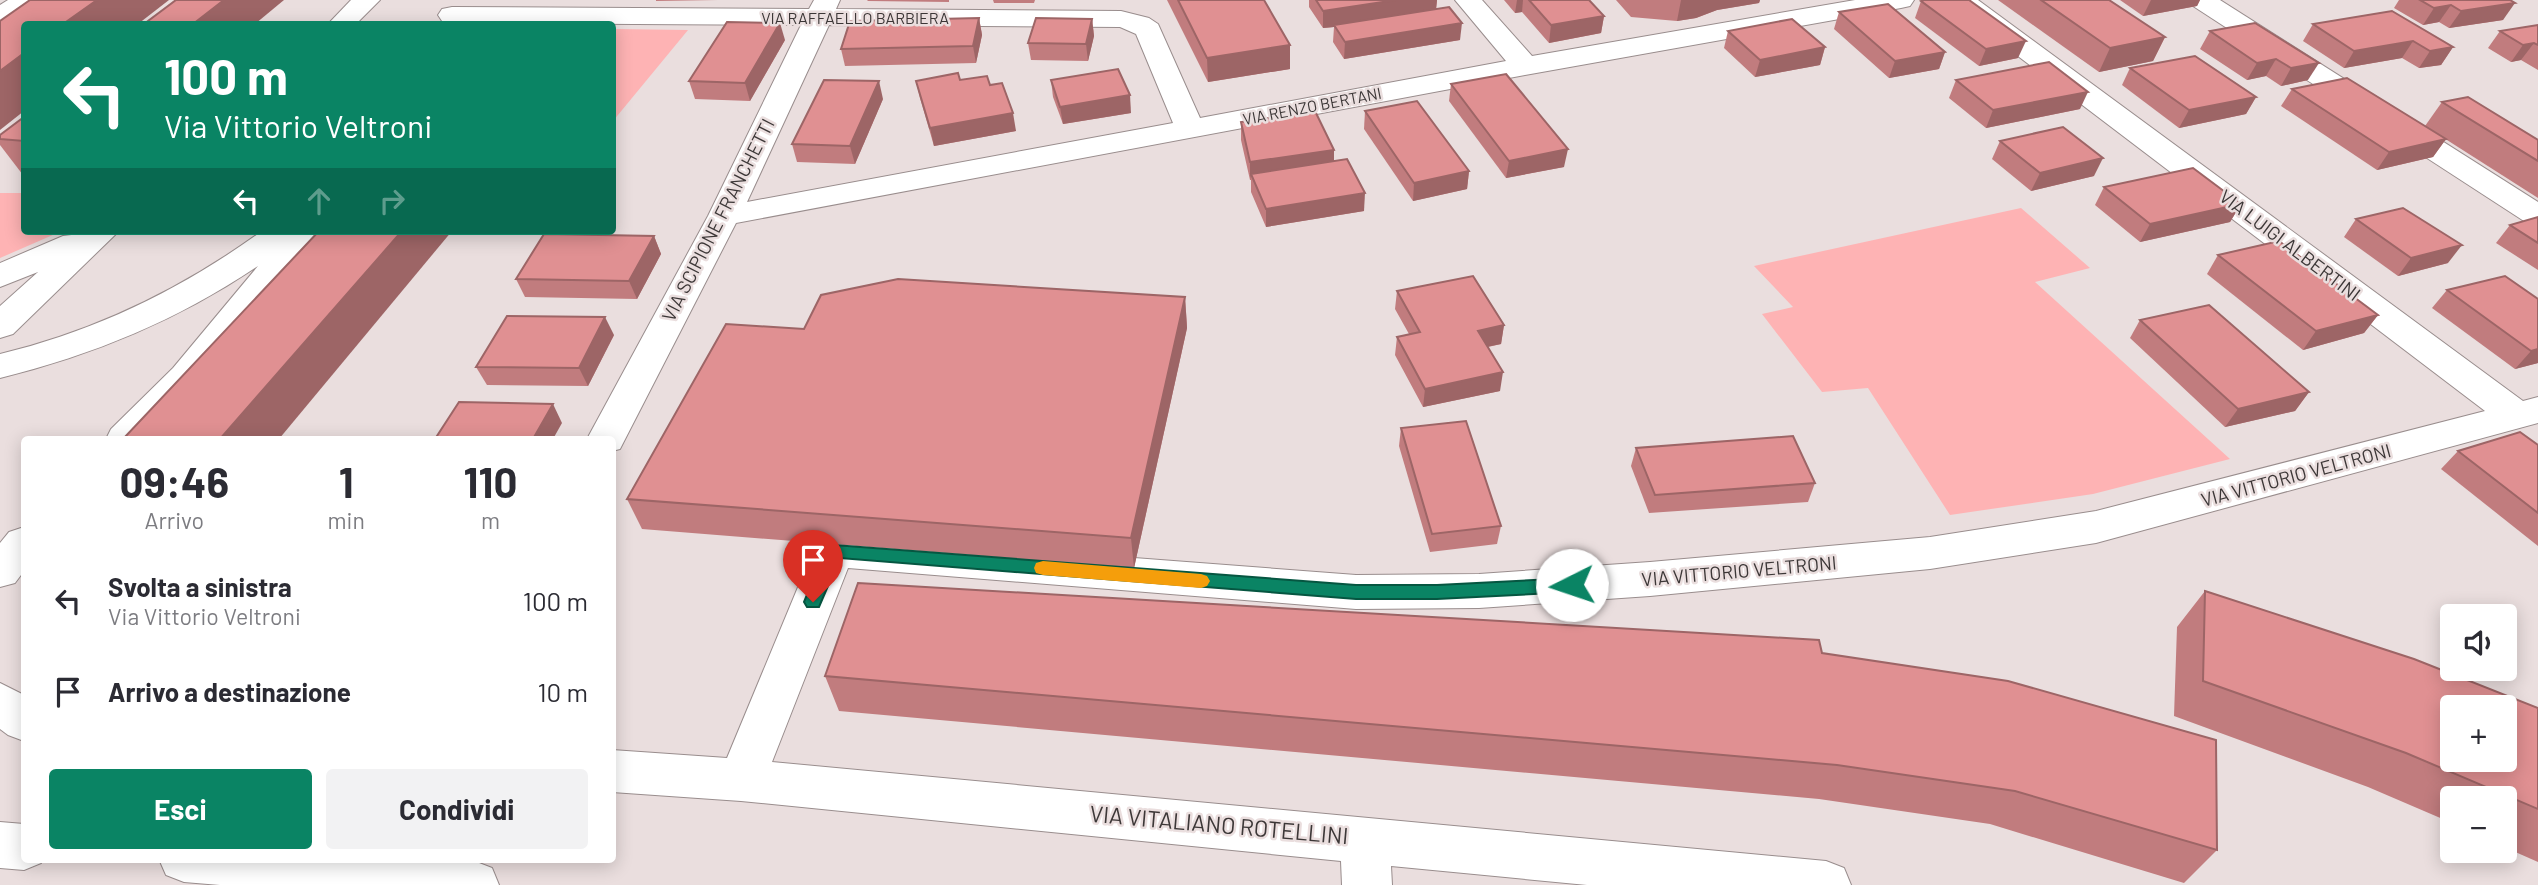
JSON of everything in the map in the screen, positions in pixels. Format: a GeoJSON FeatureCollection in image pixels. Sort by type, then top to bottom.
{"type":"FeatureCollection","features":[{"type":"Feature","properties":{"kind":"street"},"geometry":{"type":"LineString","coordinates":[[0,18],[26,0]]}},
{"type":"Feature","properties":{"kind":"street"},"geometry":{"type":"LineString","coordinates":[[344,21],[367,0]]}},
{"type":"Feature","properties":{"kind":"street"},"geometry":{"type":"LineString","coordinates":[[1468,0],[1525,66]]}},
{"type":"Feature","properties":{"kind":"street","name":"VIA RENZO BERTANI"},"geometry":{"type":"LineString","coordinates":[[724,216],[1849,4],[1901,0]]}},
{"type":"Feature","properties":{"kind":"street","name":"VIA LUIGI ALBERTINI"},"geometry":{"type":"LineString","coordinates":[[1961,0],[2528,413]]}},
{"type":"Feature","properties":{"kind":"street"},"geometry":{"type":"LineString","coordinates":[[2202,0],[2538,216]]}},
{"type":"Feature","properties":{"kind":"street","name":"VIA RAFFAELLO BARBIERA"},"geometry":{"type":"LineString","coordinates":[[453,13],[607,17],[822,9],[1131,21],[1148,30],[1190,128]]}},
{"type":"Feature","properties":{"kind":"street","name":"VIA SCIPIONE FRANCHETTI"},"geometry":{"type":"LineString","coordinates":[[608,436],[724,216],[822,9]]}},
{"type":"Feature","properties":{"kind":"street"},"geometry":{"type":"LineString","coordinates":[[0,276],[92,235]]}},
{"type":"Feature","properties":{"kind":"street"},"geometry":{"type":"LineString","coordinates":[[10,317],[97,235]]}},
{"type":"Feature","properties":{"kind":"street"},"geometry":{"type":"LineString","coordinates":[[0,366],[64,351],[132,325],[202,289],[277,235]]}},
{"type":"Feature","properties":{"kind":"street"},"geometry":{"type":"LineString","coordinates":[[128,436],[186,377],[301,235]]}},
{"type":"Feature","properties":{"kind":"street","name":"VIA VITTORIO VELTRONI"},"geometry":{"type":"LineString","coordinates":[[741,780],[834,551],[1356,592],[1479,591],[1650,579],[1930,553],[2053,535],[2148,515],[2528,413]]}},
{"type":"Feature","properties":{"kind":"street"},"geometry":{"type":"LineString","coordinates":[[0,571],[21,546]]}},
{"type":"Feature","properties":{"kind":"street"},"geometry":{"type":"LineString","coordinates":[[0,702],[21,719]]}},
{"type":"Feature","properties":{"kind":"street","name":"VIA VITALIANO ROTELLINI"},"geometry":{"type":"LineString","coordinates":[[616,771],[741,780],[1366,862],[1826,885]]}},
{"type":"Feature","properties":{"kind":"street"},"geometry":{"type":"LineString","coordinates":[[0,845],[21,847]]}},
{"type":"Feature","properties":{"kind":"street"},"geometry":{"type":"LineString","coordinates":[[293,863],[375,866],[474,885]]}},
{"type":"Feature","properties":{"kind":"shaded area"},"geometry":{"type":"Polygon","coordinates":[[[616,29],[688,30],[616,117],[616,29]]]}},
{"type":"Feature","properties":{"kind":"shaded area"},"geometry":{"type":"Polygon","coordinates":[[[0,193],[21,193],[21,235],[53,235],[0,258],[0,193]]]}},
{"type":"Feature","properties":{"kind":"shaded area"},"geometry":{"type":"Polygon","coordinates":[[[2021,208],[2090,268],[2035,282],[2230,459],[2093,494],[1950,515],[1868,388],[1822,392],[1762,314],[1793,307],[1754,266],[2021,208]]]}},
{"type":"Feature","properties":{"kind":"building"},"geometry":{"type":"Polygon","coordinates":[[[30,0],[97,0],[67,21],[21,21],[21,55],[0,71],[0,21],[30,0]]]}},
{"type":"Feature","properties":{"kind":"building"},"geometry":{"type":"Polygon","coordinates":[[[176,0],[224,0],[197,21],[148,21],[176,0]]]}},
{"type":"Feature","properties":{"kind":"building"},"geometry":{"type":"Polygon","coordinates":[[[1178,0],[1264,0],[1290,45],[1207,58],[1178,0]]]}},
{"type":"Feature","properties":{"kind":"building"},"geometry":{"type":"Polygon","coordinates":[[[1316,0],[1396,0],[1323,11],[1316,0]]]}},
{"type":"Feature","properties":{"kind":"building"},"geometry":{"type":"Polygon","coordinates":[[[1529,0],[1589,0],[1604,16],[1551,25],[1529,0]]]}},
{"type":"Feature","properties":{"kind":"building"},"geometry":{"type":"Polygon","coordinates":[[[1969,0],[2026,41],[1986,49],[1921,1],[1969,0]]]}},
{"type":"Feature","properties":{"kind":"building"},"geometry":{"type":"Polygon","coordinates":[[[2041,0],[2109,0],[2165,37],[2110,48],[2041,0]]]}},
{"type":"Feature","properties":{"kind":"building"},"geometry":{"type":"Polygon","coordinates":[[[2420,0],[2510,0],[2515,3],[2461,11],[2451,5],[2434,8],[2420,0]]]}},
{"type":"Feature","properties":{"kind":"building"},"geometry":{"type":"Polygon","coordinates":[[[1888,4],[1945,52],[1895,61],[1839,12],[1888,4]]]}},
{"type":"Feature","properties":{"kind":"building"},"geometry":{"type":"Polygon","coordinates":[[[1449,7],[1462,23],[1345,42],[1334,25],[1449,7]]]}},
{"type":"Feature","properties":{"kind":"building"},"geometry":{"type":"Polygon","coordinates":[[[2392,11],[2453,47],[2430,51],[2413,41],[2354,51],[2313,24],[2392,11]]]}},
{"type":"Feature","properties":{"kind":"building"},"geometry":{"type":"Polygon","coordinates":[[[979,18],[973,46],[841,49],[850,21],[979,18]]]}},
{"type":"Feature","properties":{"kind":"building"},"geometry":{"type":"Polygon","coordinates":[[[1036,18],[1092,19],[1086,44],[1028,43],[1036,18]]]}},
{"type":"Feature","properties":{"kind":"building"},"geometry":{"type":"Polygon","coordinates":[[[1792,19],[1825,47],[1760,60],[1728,31],[1792,19]]]}},
{"type":"Feature","properties":{"kind":"building"},"geometry":{"type":"Polygon","coordinates":[[[727,22],[780,23],[745,83],[689,81],[727,22]]]}},
{"type":"Feature","properties":{"kind":"building"},"geometry":{"type":"Polygon","coordinates":[[[2255,23],[2319,63],[2291,68],[2276,59],[2257,63],[2210,31],[2255,23]]]}},
{"type":"Feature","properties":{"kind":"building"},"geometry":{"type":"Polygon","coordinates":[[[2538,25],[2538,45],[2523,45],[2500,31],[2538,25]]]}},
{"type":"Feature","properties":{"kind":"building"},"geometry":{"type":"Polygon","coordinates":[[[2195,56],[2256,97],[2189,110],[2130,68],[2195,56]]]}},
{"type":"Feature","properties":{"kind":"building"},"geometry":{"type":"Polygon","coordinates":[[[2049,62],[2088,92],[1993,110],[1956,80],[2049,62]]]}},
{"type":"Feature","properties":{"kind":"building"},"geometry":{"type":"Polygon","coordinates":[[[1118,69],[1130,95],[1060,107],[1051,80],[1118,69]]]}},
{"type":"Feature","properties":{"kind":"building"},"geometry":{"type":"Polygon","coordinates":[[[958,73],[960,80],[987,76],[990,85],[1002,83],[1013,113],[930,128],[916,81],[958,73]]]}},
{"type":"Feature","properties":{"kind":"building"},"geometry":{"type":"Polygon","coordinates":[[[1506,74],[1568,149],[1509,161],[1451,84],[1506,74]]]}},
{"type":"Feature","properties":{"kind":"building"},"geometry":{"type":"Polygon","coordinates":[[[2347,78],[2446,139],[2389,152],[2292,89],[2347,78]]]}},
{"type":"Feature","properties":{"kind":"building"},"geometry":{"type":"Polygon","coordinates":[[[824,80],[879,81],[850,146],[792,144],[824,80]]]}},
{"type":"Feature","properties":{"kind":"building"},"geometry":{"type":"Polygon","coordinates":[[[2468,97],[2538,140],[2538,161],[2442,102],[2468,97]]]}},
{"type":"Feature","properties":{"kind":"building"},"geometry":{"type":"Polygon","coordinates":[[[1417,101],[1469,171],[1414,183],[1365,111],[1417,101]]]}},
{"type":"Feature","properties":{"kind":"building"},"geometry":{"type":"Polygon","coordinates":[[[1315,111],[1334,150],[1250,162],[1241,122],[1315,111]]]}},
{"type":"Feature","properties":{"kind":"building"},"geometry":{"type":"Polygon","coordinates":[[[21,119],[21,141],[0,139],[0,135],[21,119]]]}},
{"type":"Feature","properties":{"kind":"building"},"geometry":{"type":"Polygon","coordinates":[[[2063,127],[2103,158],[2040,173],[2000,141],[2063,127]]]}},
{"type":"Feature","properties":{"kind":"building"},"geometry":{"type":"Polygon","coordinates":[[[1347,159],[1365,193],[1266,209],[1251,174],[1347,159]]]}},
{"type":"Feature","properties":{"kind":"building"},"geometry":{"type":"Polygon","coordinates":[[[2193,168],[2241,204],[2150,224],[2104,187],[2193,168]]]}},
{"type":"Feature","properties":{"kind":"building"},"geometry":{"type":"Polygon","coordinates":[[[2403,208],[2462,245],[2411,258],[2356,219],[2403,208]]]}},
{"type":"Feature","properties":{"kind":"building"},"geometry":{"type":"Polygon","coordinates":[[[2538,217],[2538,243],[2510,225],[2538,217]]]}},
{"type":"Feature","properties":{"kind":"building"},"geometry":{"type":"Polygon","coordinates":[[[315,235],[398,235],[223,436],[126,436],[315,235]]]}},
{"type":"Feature","properties":{"kind":"building"},"geometry":{"type":"Polygon","coordinates":[[[543,235],[654,236],[629,281],[516,279],[543,235]]]}},
{"type":"Feature","properties":{"kind":"building"},"geometry":{"type":"Polygon","coordinates":[[[2279,241],[2378,315],[2316,331],[2218,255],[2279,241]]]}},
{"type":"Feature","properties":{"kind":"building"},"geometry":{"type":"Polygon","coordinates":[[[1473,276],[1504,325],[1478,331],[1503,372],[1425,389],[1397,337],[1420,332],[1397,291],[1473,276]]]}},
{"type":"Feature","properties":{"kind":"building"},"geometry":{"type":"Polygon","coordinates":[[[2505,276],[2538,299],[2538,349],[2531,351],[2447,290],[2505,276]]]}},
{"type":"Feature","properties":{"kind":"building"},"geometry":{"type":"Polygon","coordinates":[[[898,279],[1185,297],[1131,538],[627,499],[726,324],[804,329],[821,295],[898,279]]]}},
{"type":"Feature","properties":{"kind":"building"},"geometry":{"type":"Polygon","coordinates":[[[2209,305],[2309,392],[2238,409],[2140,320],[2209,305]]]}},
{"type":"Feature","properties":{"kind":"building"},"geometry":{"type":"Polygon","coordinates":[[[507,316],[605,317],[579,368],[476,367],[507,316]]]}},
{"type":"Feature","properties":{"kind":"building"},"geometry":{"type":"Polygon","coordinates":[[[459,402],[553,404],[535,436],[437,436],[459,402]]]}},
{"type":"Feature","properties":{"kind":"building"},"geometry":{"type":"Polygon","coordinates":[[[1466,421],[1501,526],[1432,534],[1401,428],[1466,421]]]}},
{"type":"Feature","properties":{"kind":"building"},"geometry":{"type":"Polygon","coordinates":[[[2520,432],[2538,445],[2538,513],[2458,451],[2520,432]]]}},
{"type":"Feature","properties":{"kind":"building"},"geometry":{"type":"Polygon","coordinates":[[[1793,436],[1815,483],[1655,495],[1636,448],[1793,436]]]}},
{"type":"Feature","properties":{"kind":"building"},"geometry":{"type":"Polygon","coordinates":[[[858,583],[1819,640],[1822,653],[2008,681],[2216,740],[2217,850],[2015,791],[1837,765],[825,676],[858,583]]]}},
{"type":"Feature","properties":{"kind":"building"},"geometry":{"type":"Polygon","coordinates":[[[2205,591],[2414,659],[2440,669],[2440,681],[2470,681],[2505,695],[2440,695],[2440,767],[2203,681],[2205,591]]]}},
{"type":"Feature","properties":{"kind":"building"},"geometry":{"type":"Polygon","coordinates":[[[2517,700],[2538,708],[2538,809],[2517,800],[2517,786],[2484,786],[2451,772],[2517,772],[2517,700]]]}},
{"type":"Feature","properties":{"kind":"slow traffic"},"geometry":{"type":"LineString","coordinates":[[1043,568],[1201,581]]}},
{"type":"Feature","properties":{"kind":"route"},"geometry":{"type":"LineString","coordinates":[[813,602],[834,551],[1356,592],[1479,591],[1572,585]]}}]}
